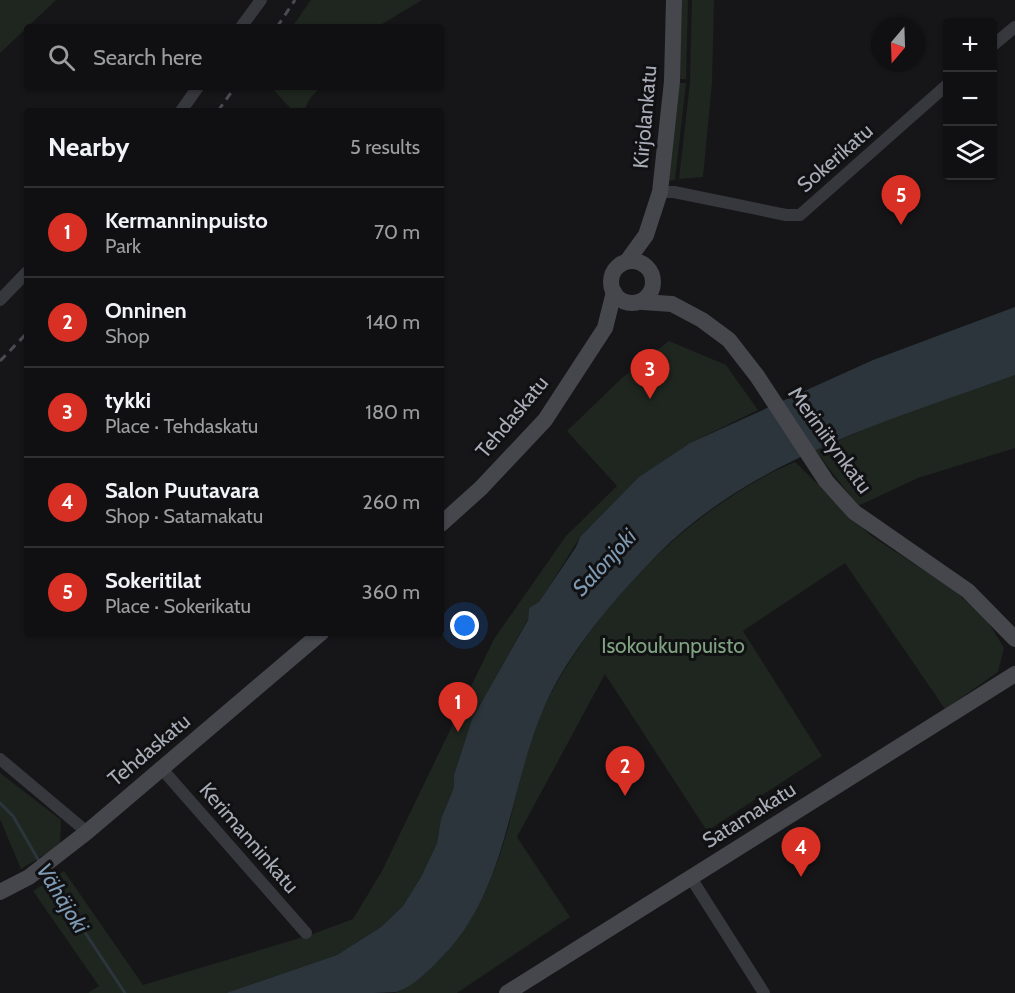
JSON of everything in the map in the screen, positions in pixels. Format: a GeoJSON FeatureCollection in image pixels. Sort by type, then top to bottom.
{"type":"FeatureCollection","features":[{"type":"Feature","properties":{"kind":"street"},"geometry":{"type":"LineString","coordinates":[[243,24],[261,0]]}},
{"type":"Feature","properties":{"kind":"street","name":"Kirjolankatu"},"geometry":{"type":"LineString","coordinates":[[627,260],[646,235],[660,192],[672,81],[674,0]]}},
{"type":"Feature","properties":{"kind":"street"},"geometry":{"type":"LineString","coordinates":[[997,43],[1015,27]]}},
{"type":"Feature","properties":{"kind":"street","name":"Sokerikatu"},"geometry":{"type":"LineString","coordinates":[[660,192],[674,192],[786,215],[800,214],[943,88]]}},
{"type":"Feature","properties":{"kind":"street"},"geometry":{"type":"LineString","coordinates":[[183,108],[196,90]]}},
{"type":"Feature","properties":{"kind":"street","name":"Kirjolankatu"},"geometry":{"type":"LineString","coordinates":[[646,235],[650,273]]}},
{"type":"Feature","properties":{"kind":"street"},"geometry":{"type":"LineString","coordinates":[[627,260],[638,260],[650,273],[651,293],[637,303],[620,300],[614,292],[614,272],[619,264],[627,260]]}},
{"type":"Feature","properties":{"kind":"street","name":"Meriniitynkatu"},"geometry":{"type":"LineString","coordinates":[[650,273],[672,304]]}},
{"type":"Feature","properties":{"kind":"street"},"geometry":{"type":"LineString","coordinates":[[0,300],[24,275]]}},
{"type":"Feature","properties":{"kind":"street","name":"Tehdaskatu"},"geometry":{"type":"LineString","coordinates":[[444,521],[481,488],[545,420],[604,328],[614,292]]}},
{"type":"Feature","properties":{"kind":"street","name":"Meriniitynkatu"},"geometry":{"type":"LineString","coordinates":[[637,303],[672,304],[702,320],[729,340],[757,376],[826,481],[854,512],[968,591],[1015,639]]}},
{"type":"Feature","properties":{"kind":"street","name":"Tehdaskatu"},"geometry":{"type":"LineString","coordinates":[[604,328],[637,303]]}},
{"type":"Feature","properties":{"kind":"street","name":"Tehdaskatu"},"geometry":{"type":"LineString","coordinates":[[0,892],[33,874],[87,832],[317,636]]}},
{"type":"Feature","properties":{"kind":"street","name":"Satamakatu"},"geometry":{"type":"LineString","coordinates":[[507,993],[1015,674]]}},
{"type":"Feature","properties":{"kind":"street"},"geometry":{"type":"LineString","coordinates":[[0,759],[87,832]]}},
{"type":"Feature","properties":{"kind":"street","name":"Kerimanninkatu"},"geometry":{"type":"LineString","coordinates":[[162,769],[306,933]]}},
{"type":"Feature","properties":{"kind":"street"},"geometry":{"type":"LineString","coordinates":[[691,878],[764,993]]}},
{"type":"Feature","properties":{"kind":"green space"},"geometry":{"type":"Polygon","coordinates":[[[0,0],[56,0],[31,24],[24,24],[24,30],[0,53],[0,0]]]}},
{"type":"Feature","properties":{"kind":"green space"},"geometry":{"type":"Polygon","coordinates":[[[311,0],[422,0],[382,24],[294,24],[311,0]]]}},
{"type":"Feature","properties":{"kind":"green space"},"geometry":{"type":"Polygon","coordinates":[[[674,0],[688,0],[686,79],[674,79],[674,0]]]}},
{"type":"Feature","properties":{"kind":"green space"},"geometry":{"type":"Polygon","coordinates":[[[692,0],[714,0],[712,83],[703,177],[679,179],[690,82],[692,0]]]}},
{"type":"Feature","properties":{"kind":"green space"},"geometry":{"type":"Polygon","coordinates":[[[673,83],[686,83],[675,180],[656,182],[673,83]]]}},
{"type":"Feature","properties":{"kind":"green space"},"geometry":{"type":"Polygon","coordinates":[[[274,90],[318,90],[310,98],[305,108],[290,108],[274,90]]]}},
{"type":"Feature","properties":{"kind":"green space"},"geometry":{"type":"Polygon","coordinates":[[[669,341],[726,365],[758,410],[690,443],[640,477],[580,537],[539,603],[529,608],[528,619],[472,719],[454,775],[454,787],[441,819],[437,843],[421,877],[403,906],[381,927],[337,955],[226,993],[88,993],[99,986],[33,891],[64,871],[143,985],[310,935],[353,919],[382,871],[494,639],[566,536],[617,486],[567,431],[622,378],[669,341]]]}},
{"type":"Feature","properties":{"kind":"green space"},"geometry":{"type":"Polygon","coordinates":[[[1015,375],[1015,448],[918,478],[858,506],[815,450],[899,415],[1015,375]]]}},
{"type":"Feature","properties":{"kind":"green space","name":"Isokoukunpuisto"},"geometry":{"type":"Polygon","coordinates":[[[795,462],[870,535],[951,588],[985,617],[1004,648],[998,672],[945,709],[845,563],[743,631],[822,756],[707,831],[605,674],[517,837],[570,917],[457,993],[395,993],[434,965],[463,931],[474,913],[502,848],[530,742],[548,700],[572,657],[602,616],[636,577],[673,541],[713,509],[754,482],[795,462]]]}},
{"type":"Feature","properties":{"kind":"green space"},"geometry":{"type":"Polygon","coordinates":[[[0,773],[61,820],[60,845],[21,869],[0,819],[0,773]]]}},
{"type":"Feature","properties":{"kind":"water","name":"Salonjoki"},"geometry":{"type":"Polygon","coordinates":[[[1015,307],[1015,375],[873,426],[780,467],[737,492],[696,521],[658,554],[616,599],[566,666],[540,718],[527,754],[496,866],[481,901],[462,933],[423,976],[396,992],[226,993],[337,955],[381,927],[403,906],[421,877],[437,843],[441,819],[454,787],[454,775],[472,719],[528,620],[529,608],[539,602],[576,547],[580,537],[639,477],[690,443],[873,360],[1015,307]]]}},
{"type":"Feature","properties":{"kind":"waterway","name":"Vähäjoki"},"geometry":{"type":"LineString","coordinates":[[0,803],[13,816],[39,861]]}},
{"type":"Feature","properties":{"kind":"waterway","name":"Vähäjoki"},"geometry":{"type":"LineString","coordinates":[[45,872],[125,993]]}},
{"type":"Feature","properties":{"kind":"railway"},"geometry":{"type":"LineString","coordinates":[[279,24],[295,0]]}},
{"type":"Feature","properties":{"kind":"railway"},"geometry":{"type":"LineString","coordinates":[[220,108],[233,90]]}},
{"type":"Feature","properties":{"kind":"railway"},"geometry":{"type":"LineString","coordinates":[[0,361],[24,336]]}},
{"type":"Feature","properties":{"kind":"place","name":"Sokeritilat"},"geometry":{"type":"Point","coordinates":[901,225]}},
{"type":"Feature","properties":{"kind":"place","name":"tykki"},"geometry":{"type":"Point","coordinates":[650,399]}},
{"type":"Feature","properties":{"kind":"place","name":"Kermanninpuisto"},"geometry":{"type":"Point","coordinates":[458,732]}},
{"type":"Feature","properties":{"kind":"place","name":"Onninen"},"geometry":{"type":"Point","coordinates":[625,796]}},
{"type":"Feature","properties":{"kind":"place","name":"Salon Puutavara"},"geometry":{"type":"Point","coordinates":[801,877]}}]}
